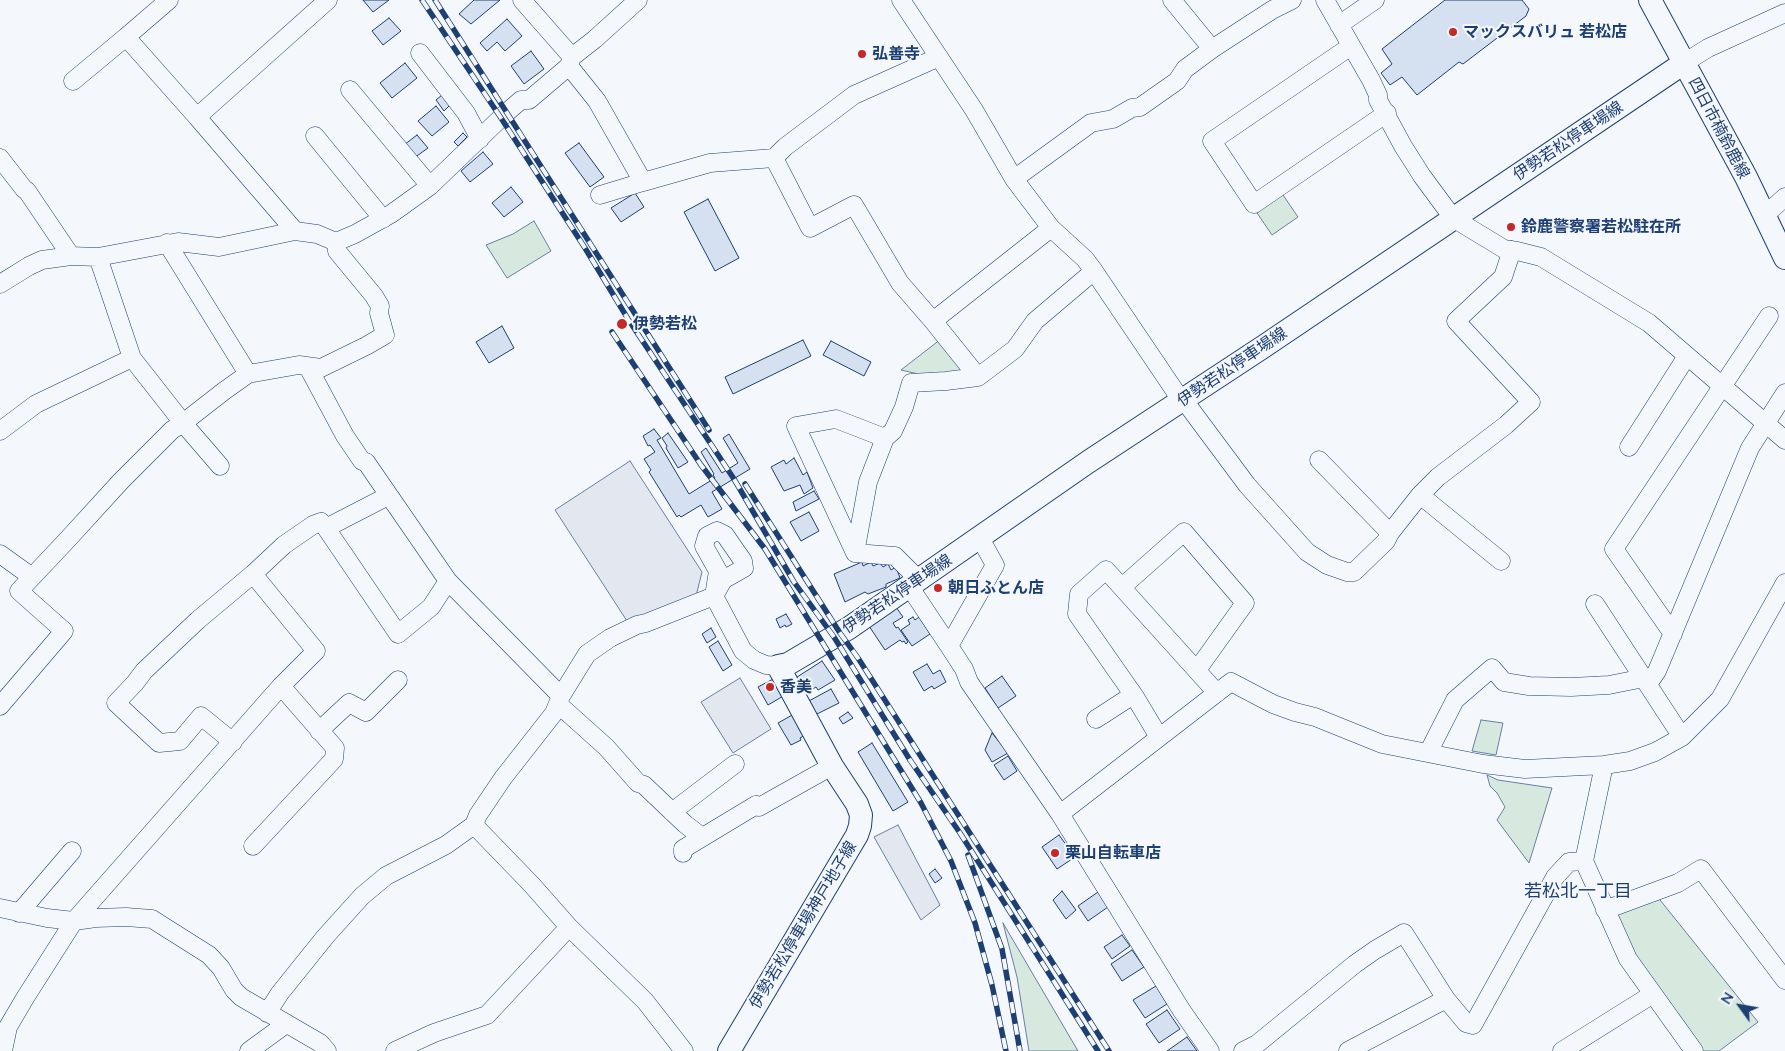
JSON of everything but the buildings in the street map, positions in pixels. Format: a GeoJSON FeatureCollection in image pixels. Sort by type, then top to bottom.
{"type":"FeatureCollection","features":[{"type":"Feature","properties":{"kind":"main road","name":"四日市楠鈴鹿線"},"geometry":{"type":"LineString","coordinates":[[1650,0],[1746,177],[1785,258]]}},
{"type":"Feature","properties":{"kind":"main road","name":"伊勢若松停車場線"},"geometry":{"type":"LineString","coordinates":[[778,666],[788,664],[814,650],[980,538],[1088,462],[1263,347],[1684,63]]}},
{"type":"Feature","properties":{"kind":"main road","name":"伊勢若松停車場神戸地子線"},"geometry":{"type":"LineString","coordinates":[[729,1051],[857,835],[860,826],[857,804],[832,766],[778,666]]}},
{"type":"Feature","properties":{"kind":"street"},"geometry":{"type":"LineString","coordinates":[[73,81],[169,0]]}},
{"type":"Feature","properties":{"kind":"street"},"geometry":{"type":"LineString","coordinates":[[197,116],[328,0]]}},
{"type":"Feature","properties":{"kind":"street"},"geometry":{"type":"LineString","coordinates":[[522,0],[571,61],[597,101],[643,182]]}},
{"type":"Feature","properties":{"kind":"street"},"geometry":{"type":"LineString","coordinates":[[0,284],[42,260],[71,256],[98,257],[178,242],[219,247],[295,231],[317,234],[336,242],[355,234],[383,218],[430,186],[521,100],[529,100],[638,0]]}},
{"type":"Feature","properties":{"kind":"street"},"geometry":{"type":"LineString","coordinates":[[902,0],[974,110],[1014,179],[1051,228],[1085,259],[1182,400],[1247,485],[1307,552],[1327,565],[1347,572],[1354,572],[1386,542],[1390,533],[1420,495],[1438,477],[1506,425],[1531,402],[1456,321],[1503,277],[1512,250]]}},
{"type":"Feature","properties":{"kind":"street"},"geometry":{"type":"LineString","coordinates":[[1172,0],[1212,50]]}},
{"type":"Feature","properties":{"kind":"street"},"geometry":{"type":"LineString","coordinates":[[1014,179],[1091,123],[1113,119],[1132,108],[1140,107],[1177,81],[1185,69],[1272,10],[1292,0]]}},
{"type":"Feature","properties":{"kind":"street"},"geometry":{"type":"LineString","coordinates":[[1325,0],[1371,80],[1378,95],[1378,100],[1403,146],[1422,176],[1453,218],[1504,250],[1541,257],[1590,289],[1649,323],[1785,440]]}},
{"type":"Feature","properties":{"kind":"street"},"geometry":{"type":"LineString","coordinates":[[1339,25],[1375,0]]}},
{"type":"Feature","properties":{"kind":"street"},"geometry":{"type":"LineString","coordinates":[[1684,63],[1708,48],[1785,13]]}},
{"type":"Feature","properties":{"kind":"street"},"geometry":{"type":"LineString","coordinates":[[126,36],[295,231]]}},
{"type":"Feature","properties":{"kind":"street"},"geometry":{"type":"LineString","coordinates":[[1351,46],[1212,141],[1254,204],[1387,114]]}},
{"type":"Feature","properties":{"kind":"street"},"geometry":{"type":"LineString","coordinates":[[420,53],[466,113],[480,139]]}},
{"type":"Feature","properties":{"kind":"street"},"geometry":{"type":"LineString","coordinates":[[600,195],[710,164],[774,158],[785,147],[854,95],[939,57]]}},
{"type":"Feature","properties":{"kind":"street"},"geometry":{"type":"LineString","coordinates":[[350,90],[430,186]]}},
{"type":"Feature","properties":{"kind":"street"},"geometry":{"type":"LineString","coordinates":[[315,136],[383,218]]}},
{"type":"Feature","properties":{"kind":"street"},"geometry":{"type":"LineString","coordinates":[[0,158],[24,190],[27,191],[71,256]]}},
{"type":"Feature","properties":{"kind":"street"},"geometry":{"type":"LineString","coordinates":[[774,158],[810,228],[854,205],[900,283],[978,377]]}},
{"type":"Feature","properties":{"kind":"street"},"geometry":{"type":"LineString","coordinates":[[1764,216],[1785,197]]}},
{"type":"Feature","properties":{"kind":"street"},"geometry":{"type":"LineString","coordinates":[[933,321],[1051,228]]}},
{"type":"Feature","properties":{"kind":"street"},"geometry":{"type":"LineString","coordinates":[[0,706],[64,631],[19,591],[121,481],[172,430],[183,424],[248,374],[299,365],[321,368],[385,335],[379,313],[380,306],[337,251],[336,242]]}},
{"type":"Feature","properties":{"kind":"street"},"geometry":{"type":"LineString","coordinates":[[166,243],[248,374]]}},
{"type":"Feature","properties":{"kind":"street"},"geometry":{"type":"LineString","coordinates":[[98,257],[132,358],[183,424],[220,466]]}},
{"type":"Feature","properties":{"kind":"street"},"geometry":{"type":"LineString","coordinates":[[855,554],[868,482],[885,438],[893,431],[904,407],[911,383],[978,377],[1015,349],[1035,321],[1094,271]]}},
{"type":"Feature","properties":{"kind":"street"},"geometry":{"type":"LineString","coordinates":[[1673,634],[1614,549],[1769,316]]}},
{"type":"Feature","properties":{"kind":"street"},"geometry":{"type":"LineString","coordinates":[[1629,447],[1687,356]]}},
{"type":"Feature","properties":{"kind":"street"},"geometry":{"type":"LineString","coordinates":[[0,431],[36,404],[132,358]]}},
{"type":"Feature","properties":{"kind":"street"},"geometry":{"type":"LineString","coordinates":[[308,367],[345,436],[362,461],[366,462],[448,581],[638,783],[644,785],[702,837]]}},
{"type":"Feature","properties":{"kind":"street"},"geometry":{"type":"LineString","coordinates":[[1428,753],[1455,700],[1492,668],[1504,682],[1528,686],[1571,687],[1646,681],[1657,671],[1750,448],[1785,393]]}},
{"type":"Feature","properties":{"kind":"street"},"geometry":{"type":"LineString","coordinates":[[855,554],[796,426],[836,419],[885,438]]}},
{"type":"Feature","properties":{"kind":"street"},"geometry":{"type":"LineString","coordinates":[[1319,460],[1390,533]]}},
{"type":"Feature","properties":{"kind":"street"},"geometry":{"type":"LineString","coordinates":[[1420,495],[1501,561]]}},
{"type":"Feature","properties":{"kind":"street"},"geometry":{"type":"LineString","coordinates":[[326,528],[388,496]]}},
{"type":"Feature","properties":{"kind":"street"},"geometry":{"type":"LineString","coordinates":[[233,742],[201,716],[180,741],[159,743],[116,703],[144,672],[198,620],[284,545],[313,525],[321,522],[398,634],[431,607],[448,581]]}},
{"type":"Feature","properties":{"kind":"street"},"geometry":{"type":"LineString","coordinates":[[1122,587],[1184,532],[1245,603],[1197,670]]}},
{"type":"Feature","properties":{"kind":"street"},"geometry":{"type":"LineString","coordinates":[[949,646],[996,565],[980,538]]}},
{"type":"Feature","properties":{"kind":"street"},"geometry":{"type":"LineString","coordinates":[[0,554],[32,576]]}},
{"type":"Feature","properties":{"kind":"street"},"geometry":{"type":"LineString","coordinates":[[855,554],[895,556],[914,583],[969,682],[1060,814],[1182,1010],[1210,1051]]}},
{"type":"Feature","properties":{"kind":"street"},"geometry":{"type":"LineString","coordinates":[[1159,737],[1133,695],[1077,614],[1080,594],[1106,570],[1217,693]]}},
{"type":"Feature","properties":{"kind":"street"},"geometry":{"type":"LineString","coordinates":[[2,1051],[8,1027],[74,921],[281,686],[316,651],[253,574]]}},
{"type":"Feature","properties":{"kind":"street"},"geometry":{"type":"LineString","coordinates":[[1060,814],[1231,682],[1273,704],[1295,712],[1315,716],[1382,744],[1482,764],[1525,768],[1604,765],[1630,761],[1655,752],[1682,737],[1720,699],[1785,583]]}},
{"type":"Feature","properties":{"kind":"street"},"geometry":{"type":"LineString","coordinates":[[267,1013],[280,993],[325,937],[362,896],[386,876],[446,845],[474,825],[478,815],[503,778],[554,713],[587,654],[610,638],[637,625],[714,596],[742,651],[754,660],[766,665],[778,666]]}},
{"type":"Feature","properties":{"kind":"street"},"geometry":{"type":"LineString","coordinates":[[1595,604],[1682,737]]}},
{"type":"Feature","properties":{"kind":"street"},"geometry":{"type":"LineString","coordinates":[[320,731],[349,704],[366,712],[398,680]]}},
{"type":"Feature","properties":{"kind":"street"},"geometry":{"type":"LineString","coordinates":[[253,846],[334,759],[336,748],[281,686]]}},
{"type":"Feature","properties":{"kind":"street"},"geometry":{"type":"LineString","coordinates":[[1096,719],[1133,695]]}},
{"type":"Feature","properties":{"kind":"street"},"geometry":{"type":"LineString","coordinates":[[672,812],[735,764]]}},
{"type":"Feature","properties":{"kind":"street"},"geometry":{"type":"LineString","coordinates":[[1604,765],[1584,861],[1628,959],[1694,1051]]}},
{"type":"Feature","properties":{"kind":"street"},"geometry":{"type":"LineString","coordinates":[[683,853],[683,849],[756,805],[760,806],[832,766]]}},
{"type":"Feature","properties":{"kind":"street"},"geometry":{"type":"LineString","coordinates":[[474,825],[532,885],[569,927],[645,1001],[684,1051]]}},
{"type":"Feature","properties":{"kind":"street"},"geometry":{"type":"LineString","coordinates":[[19,912],[72,851]]}},
{"type":"Feature","properties":{"kind":"street"},"geometry":{"type":"LineString","coordinates":[[1244,1051],[1257,1044],[1355,964],[1404,933],[1446,999],[1466,1023],[1473,1025],[1555,877],[1569,862],[1584,861]]}},
{"type":"Feature","properties":{"kind":"street"},"geometry":{"type":"LineString","coordinates":[[1605,910],[1678,883],[1701,869],[1785,980]]}},
{"type":"Feature","properties":{"kind":"street"},"geometry":{"type":"LineString","coordinates":[[0,908],[74,921],[126,917],[152,919],[209,955],[221,968],[234,990],[267,1013],[320,1043],[327,1051]]}},
{"type":"Feature","properties":{"kind":"street"},"geometry":{"type":"LineString","coordinates":[[395,1051],[434,1033],[486,1015],[569,927]]}},
{"type":"Feature","properties":{"kind":"street"},"geometry":{"type":"LineString","coordinates":[[1562,1051],[1653,994]]}},
{"type":"Feature","properties":{"kind":"street"},"geometry":{"type":"LineString","coordinates":[[1348,1051],[1446,999]]}},
{"type":"Feature","properties":{"kind":"street"},"geometry":{"type":"LineString","coordinates":[[248,1051],[286,1024]]}},
{"type":"Feature","properties":{"kind":"shaded area"},"geometry":{"type":"Polygon","coordinates":[[[1281,192],[1298,217],[1272,235],[1255,210],[1281,192]]]}},
{"type":"Feature","properties":{"kind":"shaded area"},"geometry":{"type":"Polygon","coordinates":[[[534,221],[551,251],[507,278],[486,245],[513,234],[534,221]]]}},
{"type":"Feature","properties":{"kind":"shaded area"},"geometry":{"type":"Polygon","coordinates":[[[941,339],[963,367],[958,375],[927,376],[901,370],[941,339]]]}},
{"type":"Feature","properties":{"kind":"shaded area"},"geometry":{"type":"Polygon","coordinates":[[[630,461],[702,572],[696,596],[627,621],[555,510],[630,461]]]}},
{"type":"Feature","properties":{"kind":"shaded area"},"geometry":{"type":"Polygon","coordinates":[[[740,678],[771,729],[733,753],[701,702],[740,678]]]}},
{"type":"Feature","properties":{"kind":"shaded area"},"geometry":{"type":"Polygon","coordinates":[[[1481,720],[1503,723],[1496,755],[1472,751],[1481,720]]]}},
{"type":"Feature","properties":{"kind":"shaded area"},"geometry":{"type":"Polygon","coordinates":[[[1487,775],[1498,780],[1552,788],[1529,863],[1497,820],[1505,807],[1497,793],[1490,786],[1487,775]]]}},
{"type":"Feature","properties":{"kind":"shaded area"},"geometry":{"type":"Polygon","coordinates":[[[898,825],[940,905],[921,920],[874,837],[898,825]]]}},
{"type":"Feature","properties":{"kind":"shaded area"},"geometry":{"type":"Polygon","coordinates":[[[1656,895],[1758,1022],[1719,1051],[1700,1051],[1638,964],[1613,911],[1656,895]]]}},
{"type":"Feature","properties":{"kind":"shaded area"},"geometry":{"type":"Polygon","coordinates":[[[1003,923],[1078,1051],[1029,1051],[1017,977],[1003,923]]]}},
{"type":"Feature","properties":{"kind":"railway"},"geometry":{"type":"LineString","coordinates":[[422,0],[501,118],[585,248],[628,319],[734,479],[794,582],[834,637],[910,760],[960,833],[1098,1051]]}},
{"type":"Feature","properties":{"kind":"railway"},"geometry":{"type":"LineString","coordinates":[[435,0],[709,430]]}},
{"type":"Feature","properties":{"kind":"railway"},"geometry":{"type":"LineString","coordinates":[[612,332],[701,465],[765,549],[921,803],[951,861],[975,923],[992,985],[1006,1051]]}},
{"type":"Feature","properties":{"kind":"railway"},"geometry":{"type":"LineString","coordinates":[[745,484],[1109,1051]]}},
{"type":"Feature","properties":{"kind":"railway"},"geometry":{"type":"LineString","coordinates":[[968,855],[1002,949],[1020,1051]]}},
{"type":"Feature","properties":{"kind":"place","name":"マックスバリュ 若松店"},"geometry":{"type":"Point","coordinates":[1453,32]}},
{"type":"Feature","properties":{"kind":"place","name":"弘善寺"},"geometry":{"type":"Point","coordinates":[862,54]}},
{"type":"Feature","properties":{"kind":"place","name":"鈴鹿警察署若松駐在所"},"geometry":{"type":"Point","coordinates":[1511,227]}},
{"type":"Feature","properties":{"kind":"place","name":"伊勢若松"},"geometry":{"type":"Point","coordinates":[622,324]}},
{"type":"Feature","properties":{"kind":"place","name":"朝日ふとん店"},"geometry":{"type":"Point","coordinates":[938,588]}},
{"type":"Feature","properties":{"kind":"place","name":"香美"},"geometry":{"type":"Point","coordinates":[770,687]}},
{"type":"Feature","properties":{"kind":"place","name":"栗山自転車店"},"geometry":{"type":"Point","coordinates":[1055,853]}},
{"type":"Feature","properties":{"kind":"district","name":"若松北一丁目"},"geometry":{"type":"Point","coordinates":[1578,891]}}]}
